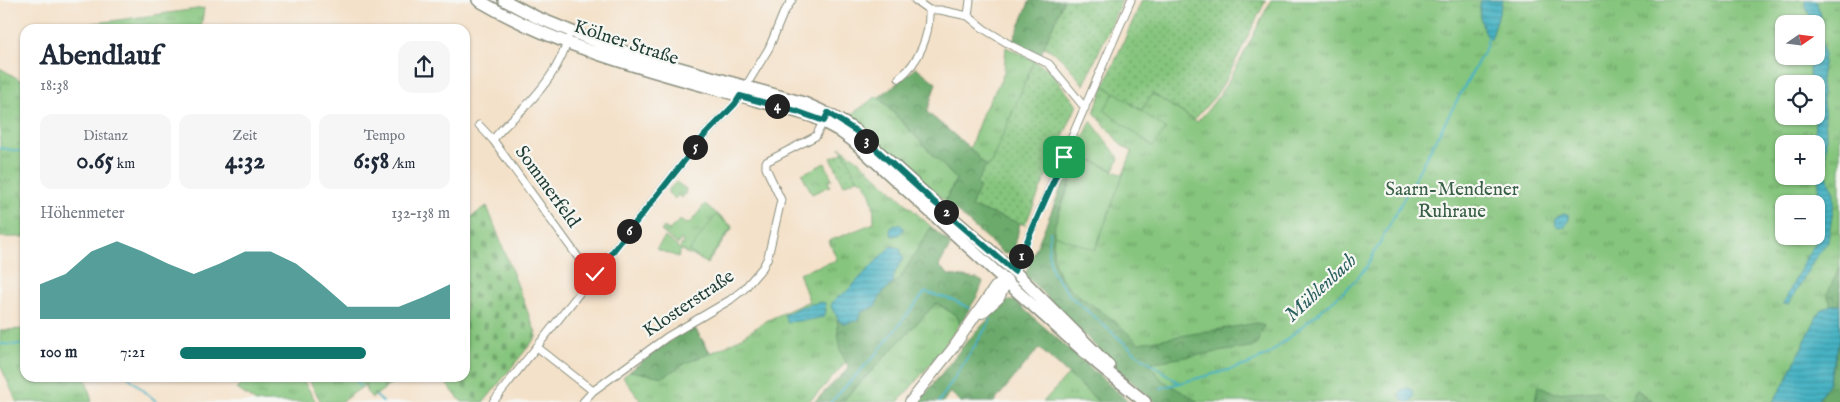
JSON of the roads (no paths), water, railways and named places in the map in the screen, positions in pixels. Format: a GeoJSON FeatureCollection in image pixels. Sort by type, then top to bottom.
{"type":"FeatureCollection","features":[{"type":"Feature","properties":{"kind":"main road","name":"Kölner Straße"},"geometry":{"type":"LineString","coordinates":[[478,0],[569,37],[637,56],[743,91],[804,103],[826,117]]}},
{"type":"Feature","properties":{"kind":"main road","name":"Kölner Straße"},"geometry":{"type":"LineString","coordinates":[[504,0],[569,37]]}},
{"type":"Feature","properties":{"kind":"main road"},"geometry":{"type":"LineString","coordinates":[[826,117],[856,131],[1014,271],[1100,355],[1127,387]]}},
{"type":"Feature","properties":{"kind":"main road"},"geometry":{"type":"LineString","coordinates":[[826,117],[1098,364],[1144,402]]}},
{"type":"Feature","properties":{"kind":"main road"},"geometry":{"type":"LineString","coordinates":[[910,402],[970,325],[999,298],[1006,281],[1014,271]]}},
{"type":"Feature","properties":{"kind":"street"},"geometry":{"type":"LineString","coordinates":[[493,402],[704,136],[735,104],[769,48],[783,14],[792,0]]}},
{"type":"Feature","properties":{"kind":"street"},"geometry":{"type":"LineString","coordinates":[[915,0],[929,10],[940,10],[968,16],[984,29],[1014,47],[1049,64],[1085,108]]}},
{"type":"Feature","properties":{"kind":"street"},"geometry":{"type":"LineString","coordinates":[[968,16],[970,0]]}},
{"type":"Feature","properties":{"kind":"street"},"geometry":{"type":"LineString","coordinates":[[1014,271],[1131,0]]}},
{"type":"Feature","properties":{"kind":"street"},"geometry":{"type":"LineString","coordinates":[[899,78],[915,60],[926,39],[930,22],[929,10]]}},
{"type":"Feature","properties":{"kind":"street","name":"Sommerfeld"},"geometry":{"type":"LineString","coordinates":[[492,140],[500,129],[524,108],[546,83],[561,60],[569,37]]}},
{"type":"Feature","properties":{"kind":"street","name":"Klosterstraße"},"geometry":{"type":"LineString","coordinates":[[583,402],[593,391],[667,338],[730,300],[754,279],[768,257],[781,200],[766,168],[766,162],[816,136],[826,117]]}},
{"type":"Feature","properties":{"kind":"street","name":"Sommerfeld"},"geometry":{"type":"LineString","coordinates":[[480,125],[580,260],[595,274]]}},
{"type":"Feature","properties":{"kind":"street"},"geometry":{"type":"LineString","coordinates":[[537,347],[593,391]]}},
{"type":"Feature","properties":{"kind":"water"},"geometry":{"type":"Polygon","coordinates":[[[1481,0],[1503,0],[1491,40],[1485,32],[1481,21],[1481,0]]]}},
{"type":"Feature","properties":{"kind":"water"},"geometry":{"type":"Polygon","coordinates":[[[1804,0],[1816,0],[1821,15],[1809,15],[1804,0]]]}},
{"type":"Feature","properties":{"kind":"water"},"geometry":{"type":"Polygon","coordinates":[[[1810,65],[1823,65],[1822,75],[1809,74],[1810,65]]]}},
{"type":"Feature","properties":{"kind":"water"},"geometry":{"type":"Polygon","coordinates":[[[1825,120],[1826,175],[1834,190],[1834,203],[1828,241],[1814,260],[1789,304],[1783,304],[1814,245],[1825,245],[1825,195],[1817,195],[1819,185],[1825,185],[1825,135],[1814,135],[1815,125],[1825,125],[1825,120]]]}},
{"type":"Feature","properties":{"kind":"water"},"geometry":{"type":"Polygon","coordinates":[[[1568,214],[1569,220],[1565,226],[1558,227],[1554,222],[1555,218],[1568,214]]]}},
{"type":"Feature","properties":{"kind":"water"},"geometry":{"type":"Polygon","coordinates":[[[895,224],[901,225],[904,228],[896,236],[892,236],[890,232],[891,227],[895,224]]]}},
{"type":"Feature","properties":{"kind":"water"},"geometry":{"type":"Polygon","coordinates":[[[891,246],[900,248],[903,258],[894,275],[893,283],[883,292],[875,306],[862,312],[857,321],[844,324],[840,322],[831,307],[832,303],[846,292],[891,246]]]}},
{"type":"Feature","properties":{"kind":"water"},"geometry":{"type":"Polygon","coordinates":[[[821,302],[825,303],[826,311],[824,317],[787,322],[784,315],[800,307],[821,302]]]}},
{"type":"Feature","properties":{"kind":"water"},"geometry":{"type":"Polygon","coordinates":[[[1831,305],[1840,305],[1840,339],[1828,384],[1817,402],[1773,402],[1785,382],[1820,310],[1831,305]]]}},
{"type":"Feature","properties":{"kind":"water"},"geometry":{"type":"Polygon","coordinates":[[[1407,388],[1412,390],[1414,395],[1412,400],[1407,402],[1402,400],[1400,395],[1402,390],[1407,388]]]}},
{"type":"Feature","properties":{"kind":"waterway","name":"Mühlenbach"},"geometry":{"type":"LineString","coordinates":[[1161,388],[1247,365],[1269,354],[1348,288],[1366,268],[1486,47],[1488,37]]}},
{"type":"Feature","properties":{"kind":"waterway","name":"Mühlenbach"},"geometry":{"type":"LineString","coordinates":[[0,148],[20,151]]}},
{"type":"Feature","properties":{"kind":"waterway"},"geometry":{"type":"LineString","coordinates":[[1050,232],[1048,253],[1053,273],[1070,296],[1136,353],[1179,383]]}},
{"type":"Feature","properties":{"kind":"waterway"},"geometry":{"type":"LineString","coordinates":[[831,402],[877,353],[925,292],[953,300],[969,308]]}},
{"type":"Feature","properties":{"kind":"waterway"},"geometry":{"type":"LineString","coordinates":[[939,402],[991,320]]}},
{"type":"Feature","properties":{"kind":"waterway"},"geometry":{"type":"LineString","coordinates":[[0,344],[20,345]]}},
{"type":"Feature","properties":{"kind":"waterway"},"geometry":{"type":"LineString","coordinates":[[134,382],[157,402]]}},
{"type":"Feature","properties":{"kind":"waterway","name":"Mühlenbach"},"geometry":{"type":"LineString","coordinates":[[357,382],[360,386]]}},
{"type":"Feature","properties":{"kind":"waterway","name":"Mühlenbach"},"geometry":{"type":"LineString","coordinates":[[376,396],[383,402]]}},
{"type":"Feature","properties":{"kind":"park label","name":"Saarn-Mendener Ruhraue"},"geometry":{"type":"Point","coordinates":[1452,201]}}]}
